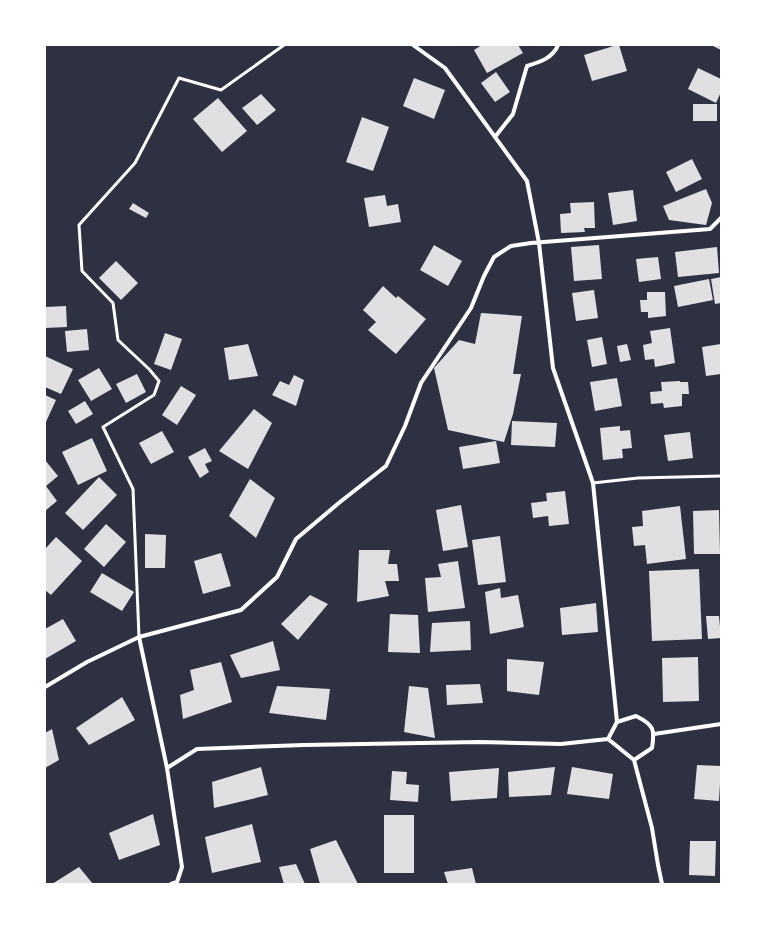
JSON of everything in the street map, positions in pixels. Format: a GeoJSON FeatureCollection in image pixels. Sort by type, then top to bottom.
{"type":"FeatureCollection","features":[{"type":"Feature","properties":{"kind":"street"},"geometry":{"type":"LineString","coordinates":[[413,45],[445,68],[527,181],[539,243],[553,368],[593,483],[617,722],[608,739]]}},
{"type":"Feature","properties":{"kind":"street"},"geometry":{"type":"LineString","coordinates":[[495,137],[512,114],[527,66],[544,61],[556,52],[558,45]]}},
{"type":"Feature","properties":{"kind":"street"},"geometry":{"type":"LineString","coordinates":[[45,687],[87,662],[139,637],[240,610],[277,578],[296,539],[386,466],[405,426],[421,383],[471,308],[494,256],[511,246],[605,236],[710,229],[721,218]]}},
{"type":"Feature","properties":{"kind":"street"},"geometry":{"type":"LineString","coordinates":[[139,637],[168,768],[182,867],[177,882],[171,884]]}},
{"type":"Feature","properties":{"kind":"street"},"geometry":{"type":"LineString","coordinates":[[617,722],[636,716],[648,722],[654,734],[652,748],[634,760]]}},
{"type":"Feature","properties":{"kind":"street"},"geometry":{"type":"LineString","coordinates":[[654,734],[721,724]]}},
{"type":"Feature","properties":{"kind":"street"},"geometry":{"type":"LineString","coordinates":[[168,768],[197,749],[304,745],[480,742],[561,744],[608,739],[634,760],[652,828],[662,884]]}},
{"type":"Feature","properties":{"kind":"lane"},"geometry":{"type":"LineString","coordinates":[[139,637],[133,489],[103,427],[154,395],[159,381],[149,369],[118,340],[113,303],[82,271],[79,225],[134,163],[179,78],[221,90],[284,45]]}},
{"type":"Feature","properties":{"kind":"lane"},"geometry":{"type":"LineString","coordinates":[[593,483],[638,478],[721,476]]}},
{"type":"Feature","properties":{"kind":"building"},"geometry":{"type":"Polygon","coordinates":[[[482,45],[518,45],[523,53],[487,73],[474,50],[482,45]]]}},
{"type":"Feature","properties":{"kind":"building"},"geometry":{"type":"Polygon","coordinates":[[[619,45],[627,71],[592,81],[584,55],[619,45]]]}},
{"type":"Feature","properties":{"kind":"building"},"geometry":{"type":"Polygon","coordinates":[[[711,45],[721,45],[721,50],[711,45]]]}},
{"type":"Feature","properties":{"kind":"building"},"geometry":{"type":"Polygon","coordinates":[[[698,68],[721,79],[721,92],[716,103],[688,89],[698,68]]]}},
{"type":"Feature","properties":{"kind":"building"},"geometry":{"type":"Polygon","coordinates":[[[496,72],[510,92],[495,102],[481,83],[496,72]]]}},
{"type":"Feature","properties":{"kind":"building"},"geometry":{"type":"Polygon","coordinates":[[[414,78],[445,90],[434,119],[403,106],[414,78]]]}},
{"type":"Feature","properties":{"kind":"building"},"geometry":{"type":"Polygon","coordinates":[[[261,94],[276,110],[257,125],[242,108],[261,94]]]}},
{"type":"Feature","properties":{"kind":"building"},"geometry":{"type":"Polygon","coordinates":[[[218,98],[247,131],[222,152],[193,119],[218,98]]]}},
{"type":"Feature","properties":{"kind":"building"},"geometry":{"type":"Polygon","coordinates":[[[693,104],[717,104],[717,121],[693,121],[693,104]]]}},
{"type":"Feature","properties":{"kind":"building"},"geometry":{"type":"Polygon","coordinates":[[[362,117],[389,127],[373,171],[346,162],[362,117]]]}},
{"type":"Feature","properties":{"kind":"building"},"geometry":{"type":"Polygon","coordinates":[[[692,159],[702,179],[676,192],[666,172],[692,159]]]}},
{"type":"Feature","properties":{"kind":"building"},"geometry":{"type":"Polygon","coordinates":[[[706,189],[712,203],[706,225],[669,220],[663,206],[706,189]]]}},
{"type":"Feature","properties":{"kind":"building"},"geometry":{"type":"Polygon","coordinates":[[[633,190],[637,221],[613,225],[608,193],[633,190]]]}},
{"type":"Feature","properties":{"kind":"building"},"geometry":{"type":"Polygon","coordinates":[[[385,195],[387,206],[398,204],[401,222],[369,227],[364,198],[385,195]]]}},
{"type":"Feature","properties":{"kind":"building"},"geometry":{"type":"Polygon","coordinates":[[[594,202],[595,228],[584,228],[585,232],[561,233],[560,214],[571,213],[570,203],[594,202]]]}},
{"type":"Feature","properties":{"kind":"building"},"geometry":{"type":"Polygon","coordinates":[[[133,203],[149,213],[146,218],[129,209],[133,203]]]}},
{"type":"Feature","properties":{"kind":"building"},"geometry":{"type":"Polygon","coordinates":[[[434,245],[462,261],[448,286],[420,270],[434,245]]]}},
{"type":"Feature","properties":{"kind":"building"},"geometry":{"type":"Polygon","coordinates":[[[599,245],[602,279],[574,281],[571,247],[599,245]]]}},
{"type":"Feature","properties":{"kind":"building"},"geometry":{"type":"Polygon","coordinates":[[[717,247],[719,273],[678,277],[675,252],[717,247]]]}},
{"type":"Feature","properties":{"kind":"building"},"geometry":{"type":"Polygon","coordinates":[[[658,257],[661,279],[639,282],[636,259],[658,257]]]}},
{"type":"Feature","properties":{"kind":"building"},"geometry":{"type":"Polygon","coordinates":[[[116,261],[138,283],[121,300],[99,278],[116,261]]]}},
{"type":"Feature","properties":{"kind":"building"},"geometry":{"type":"Polygon","coordinates":[[[721,277],[721,303],[715,304],[711,279],[721,277]]]}},
{"type":"Feature","properties":{"kind":"building"},"geometry":{"type":"Polygon","coordinates":[[[709,279],[713,300],[678,307],[674,286],[709,279]]]}},
{"type":"Feature","properties":{"kind":"building"},"geometry":{"type":"Polygon","coordinates":[[[383,286],[396,298],[398,296],[426,319],[396,354],[368,330],[376,322],[363,310],[383,286]]]}},
{"type":"Feature","properties":{"kind":"building"},"geometry":{"type":"Polygon","coordinates":[[[594,290],[598,318],[576,321],[572,293],[594,290]]]}},
{"type":"Feature","properties":{"kind":"building"},"geometry":{"type":"Polygon","coordinates":[[[647,292],[665,292],[666,316],[648,318],[648,312],[641,312],[640,300],[647,300],[647,292]]]}},
{"type":"Feature","properties":{"kind":"building"},"geometry":{"type":"Polygon","coordinates":[[[66,306],[67,327],[45,328],[45,307],[66,306]]]}},
{"type":"Feature","properties":{"kind":"building"},"geometry":{"type":"Polygon","coordinates":[[[481,313],[522,316],[513,374],[521,374],[513,414],[504,442],[448,430],[434,368],[459,340],[475,344],[481,313]]]}},
{"type":"Feature","properties":{"kind":"building"},"geometry":{"type":"Polygon","coordinates":[[[670,328],[675,363],[655,367],[654,359],[645,360],[643,345],[652,343],[650,331],[670,328]]]}},
{"type":"Feature","properties":{"kind":"building"},"geometry":{"type":"Polygon","coordinates":[[[87,329],[89,350],[67,352],[65,331],[87,329]]]}},
{"type":"Feature","properties":{"kind":"building"},"geometry":{"type":"Polygon","coordinates":[[[165,333],[182,339],[171,370],[154,364],[165,333]]]}},
{"type":"Feature","properties":{"kind":"building"},"geometry":{"type":"Polygon","coordinates":[[[602,337],[607,364],[592,367],[587,340],[602,337]]]}},
{"type":"Feature","properties":{"kind":"building"},"geometry":{"type":"Polygon","coordinates":[[[248,344],[258,376],[229,380],[224,348],[248,344]]]}},
{"type":"Feature","properties":{"kind":"building"},"geometry":{"type":"Polygon","coordinates":[[[627,344],[631,360],[620,362],[617,346],[627,344]]]}},
{"type":"Feature","properties":{"kind":"building"},"geometry":{"type":"Polygon","coordinates":[[[721,344],[721,374],[706,376],[702,347],[721,344]]]}},
{"type":"Feature","properties":{"kind":"building"},"geometry":{"type":"Polygon","coordinates":[[[45,356],[73,369],[61,394],[45,387],[45,356]]]}},
{"type":"Feature","properties":{"kind":"building"},"geometry":{"type":"Polygon","coordinates":[[[99,368],[112,389],[91,401],[78,380],[99,368]]]}},
{"type":"Feature","properties":{"kind":"building"},"geometry":{"type":"Polygon","coordinates":[[[137,374],[146,392],[126,403],[116,384],[137,374]]]}},
{"type":"Feature","properties":{"kind":"building"},"geometry":{"type":"Polygon","coordinates":[[[294,375],[304,380],[296,406],[272,395],[280,381],[289,385],[294,375]]]}},
{"type":"Feature","properties":{"kind":"building"},"geometry":{"type":"Polygon","coordinates":[[[617,378],[622,406],[595,411],[590,382],[617,378]]]}},
{"type":"Feature","properties":{"kind":"building"},"geometry":{"type":"Polygon","coordinates":[[[661,382],[688,382],[689,394],[682,394],[682,406],[664,408],[663,403],[651,404],[650,392],[662,391],[661,382]]]}},
{"type":"Feature","properties":{"kind":"building"},"geometry":{"type":"Polygon","coordinates":[[[181,386],[196,395],[177,425],[162,415],[181,386]]]}},
{"type":"Feature","properties":{"kind":"building"},"geometry":{"type":"Polygon","coordinates":[[[45,395],[56,400],[45,424],[45,395]]]}},
{"type":"Feature","properties":{"kind":"building"},"geometry":{"type":"Polygon","coordinates":[[[85,401],[93,414],[76,424],[68,411],[85,401]]]}},
{"type":"Feature","properties":{"kind":"building"},"geometry":{"type":"Polygon","coordinates":[[[254,409],[272,423],[248,469],[219,451],[254,409]]]}},
{"type":"Feature","properties":{"kind":"building"},"geometry":{"type":"Polygon","coordinates":[[[512,421],[557,423],[555,447],[511,445],[512,421]]]}},
{"type":"Feature","properties":{"kind":"building"},"geometry":{"type":"Polygon","coordinates":[[[620,426],[620,431],[630,430],[632,448],[622,449],[623,458],[603,460],[600,428],[620,426]]]}},
{"type":"Feature","properties":{"kind":"building"},"geometry":{"type":"Polygon","coordinates":[[[162,431],[174,452],[151,464],[139,443],[162,431]]]}},
{"type":"Feature","properties":{"kind":"building"},"geometry":{"type":"Polygon","coordinates":[[[690,432],[693,458],[668,461],[664,435],[690,432]]]}},
{"type":"Feature","properties":{"kind":"building"},"geometry":{"type":"Polygon","coordinates":[[[92,438],[107,471],[78,485],[62,452],[92,438]]]}},
{"type":"Feature","properties":{"kind":"building"},"geometry":{"type":"Polygon","coordinates":[[[496,441],[500,463],[463,469],[459,447],[496,441]]]}},
{"type":"Feature","properties":{"kind":"building"},"geometry":{"type":"Polygon","coordinates":[[[205,448],[212,461],[205,464],[209,472],[200,478],[188,457],[205,448]]]}},
{"type":"Feature","properties":{"kind":"building"},"geometry":{"type":"Polygon","coordinates":[[[45,460],[58,476],[46,486],[57,501],[45,511],[45,460]]]}},
{"type":"Feature","properties":{"kind":"building"},"geometry":{"type":"Polygon","coordinates":[[[99,477],[117,495],[83,530],[65,513],[99,477]]]}},
{"type":"Feature","properties":{"kind":"building"},"geometry":{"type":"Polygon","coordinates":[[[250,479],[275,498],[256,538],[229,516],[250,479]]]}},
{"type":"Feature","properties":{"kind":"building"},"geometry":{"type":"Polygon","coordinates":[[[565,491],[569,524],[549,526],[548,516],[533,518],[531,503],[547,501],[546,493],[565,491]]]}},
{"type":"Feature","properties":{"kind":"building"},"geometry":{"type":"Polygon","coordinates":[[[461,505],[468,547],[443,551],[436,510],[461,505]]]}},
{"type":"Feature","properties":{"kind":"building"},"geometry":{"type":"Polygon","coordinates":[[[680,506],[686,559],[647,564],[645,545],[634,546],[632,527],[643,526],[642,511],[680,506]]]}},
{"type":"Feature","properties":{"kind":"building"},"geometry":{"type":"Polygon","coordinates":[[[719,510],[720,554],[694,554],[693,511],[719,510]]]}},
{"type":"Feature","properties":{"kind":"building"},"geometry":{"type":"Polygon","coordinates":[[[106,524],[126,542],[104,567],[84,549],[106,524]]]}},
{"type":"Feature","properties":{"kind":"building"},"geometry":{"type":"Polygon","coordinates":[[[145,534],[166,535],[165,568],[145,568],[145,534]]]}},
{"type":"Feature","properties":{"kind":"building"},"geometry":{"type":"Polygon","coordinates":[[[500,536],[506,582],[478,585],[472,540],[500,536]]]}},
{"type":"Feature","properties":{"kind":"building"},"geometry":{"type":"Polygon","coordinates":[[[56,537],[82,561],[51,595],[45,590],[45,549],[56,537]]]}},
{"type":"Feature","properties":{"kind":"building"},"geometry":{"type":"Polygon","coordinates":[[[359,550],[390,550],[388,564],[397,564],[399,581],[385,581],[389,596],[357,602],[359,550]]]}},
{"type":"Feature","properties":{"kind":"building"},"geometry":{"type":"Polygon","coordinates":[[[221,553],[231,586],[203,594],[194,561],[221,553]]]}},
{"type":"Feature","properties":{"kind":"building"},"geometry":{"type":"Polygon","coordinates":[[[458,561],[465,608],[428,612],[425,578],[441,577],[438,564],[458,561]]]}},
{"type":"Feature","properties":{"kind":"building"},"geometry":{"type":"Polygon","coordinates":[[[699,569],[702,639],[652,641],[649,571],[699,569]]]}},
{"type":"Feature","properties":{"kind":"building"},"geometry":{"type":"Polygon","coordinates":[[[102,573],[134,592],[122,611],[90,592],[102,573]]]}},
{"type":"Feature","properties":{"kind":"building"},"geometry":{"type":"Polygon","coordinates":[[[500,588],[501,598],[518,595],[524,627],[490,634],[485,592],[500,588]]]}},
{"type":"Feature","properties":{"kind":"building"},"geometry":{"type":"Polygon","coordinates":[[[310,595],[328,604],[298,640],[281,624],[310,595]]]}},
{"type":"Feature","properties":{"kind":"building"},"geometry":{"type":"Polygon","coordinates":[[[596,603],[598,632],[562,635],[560,608],[596,603]]]}},
{"type":"Feature","properties":{"kind":"building"},"geometry":{"type":"Polygon","coordinates":[[[390,614],[418,615],[420,653],[388,652],[390,614]]]}},
{"type":"Feature","properties":{"kind":"building"},"geometry":{"type":"Polygon","coordinates":[[[706,616],[719,616],[721,638],[708,639],[706,616]]]}},
{"type":"Feature","properties":{"kind":"building"},"geometry":{"type":"Polygon","coordinates":[[[63,619],[76,641],[45,659],[45,629],[63,619]]]}},
{"type":"Feature","properties":{"kind":"building"},"geometry":{"type":"Polygon","coordinates":[[[470,621],[471,650],[430,652],[432,623],[470,621]]]}},
{"type":"Feature","properties":{"kind":"building"},"geometry":{"type":"Polygon","coordinates":[[[273,641],[280,670],[241,678],[230,655],[273,641]]]}},
{"type":"Feature","properties":{"kind":"building"},"geometry":{"type":"Polygon","coordinates":[[[698,657],[699,701],[663,702],[662,658],[698,657]]]}},
{"type":"Feature","properties":{"kind":"building"},"geometry":{"type":"Polygon","coordinates":[[[507,659],[544,662],[539,695],[507,691],[507,659]]]}},
{"type":"Feature","properties":{"kind":"building"},"geometry":{"type":"Polygon","coordinates":[[[221,662],[232,702],[183,719],[180,695],[194,690],[190,670],[221,662]]]}},
{"type":"Feature","properties":{"kind":"building"},"geometry":{"type":"Polygon","coordinates":[[[480,684],[483,703],[447,705],[446,685],[480,684]]]}},
{"type":"Feature","properties":{"kind":"building"},"geometry":{"type":"Polygon","coordinates":[[[277,686],[330,689],[326,720],[269,713],[277,686]]]}},
{"type":"Feature","properties":{"kind":"building"},"geometry":{"type":"Polygon","coordinates":[[[409,686],[428,688],[435,738],[404,732],[409,686]]]}},
{"type":"Feature","properties":{"kind":"building"},"geometry":{"type":"Polygon","coordinates":[[[122,697],[135,720],[89,745],[76,728],[122,697]]]}},
{"type":"Feature","properties":{"kind":"building"},"geometry":{"type":"Polygon","coordinates":[[[52,729],[59,760],[45,768],[45,733],[52,729]]]}},
{"type":"Feature","properties":{"kind":"building"},"geometry":{"type":"Polygon","coordinates":[[[697,765],[721,766],[719,801],[694,799],[697,765]]]}},
{"type":"Feature","properties":{"kind":"building"},"geometry":{"type":"Polygon","coordinates":[[[261,767],[268,795],[214,808],[212,782],[261,767]]]}},
{"type":"Feature","properties":{"kind":"building"},"geometry":{"type":"Polygon","coordinates":[[[555,767],[551,795],[509,797],[508,772],[555,767]]]}},
{"type":"Feature","properties":{"kind":"building"},"geometry":{"type":"Polygon","coordinates":[[[572,767],[613,774],[609,799],[567,794],[572,767]]]}},
{"type":"Feature","properties":{"kind":"building"},"geometry":{"type":"Polygon","coordinates":[[[499,768],[497,798],[451,801],[449,772],[499,768]]]}},
{"type":"Feature","properties":{"kind":"building"},"geometry":{"type":"Polygon","coordinates":[[[392,771],[407,772],[406,784],[419,785],[418,802],[390,800],[392,771]]]}},
{"type":"Feature","properties":{"kind":"building"},"geometry":{"type":"Polygon","coordinates":[[[153,814],[160,845],[119,860],[109,833],[153,814]]]}},
{"type":"Feature","properties":{"kind":"building"},"geometry":{"type":"Polygon","coordinates":[[[384,815],[414,815],[414,873],[384,873],[384,815]]]}},
{"type":"Feature","properties":{"kind":"building"},"geometry":{"type":"Polygon","coordinates":[[[252,824],[261,862],[212,873],[205,837],[252,824]]]}},
{"type":"Feature","properties":{"kind":"building"},"geometry":{"type":"Polygon","coordinates":[[[336,840],[358,884],[320,884],[310,849],[336,840]]]}},
{"type":"Feature","properties":{"kind":"building"},"geometry":{"type":"Polygon","coordinates":[[[690,841],[716,841],[715,876],[689,875],[690,841]]]}},
{"type":"Feature","properties":{"kind":"building"},"geometry":{"type":"Polygon","coordinates":[[[296,864],[305,884],[284,884],[279,867],[296,864]]]}},
{"type":"Feature","properties":{"kind":"building"},"geometry":{"type":"Polygon","coordinates":[[[79,867],[93,884],[52,884],[79,867]]]}},
{"type":"Feature","properties":{"kind":"building"},"geometry":{"type":"Polygon","coordinates":[[[472,868],[476,884],[448,884],[444,872],[472,868]]]}}]}
